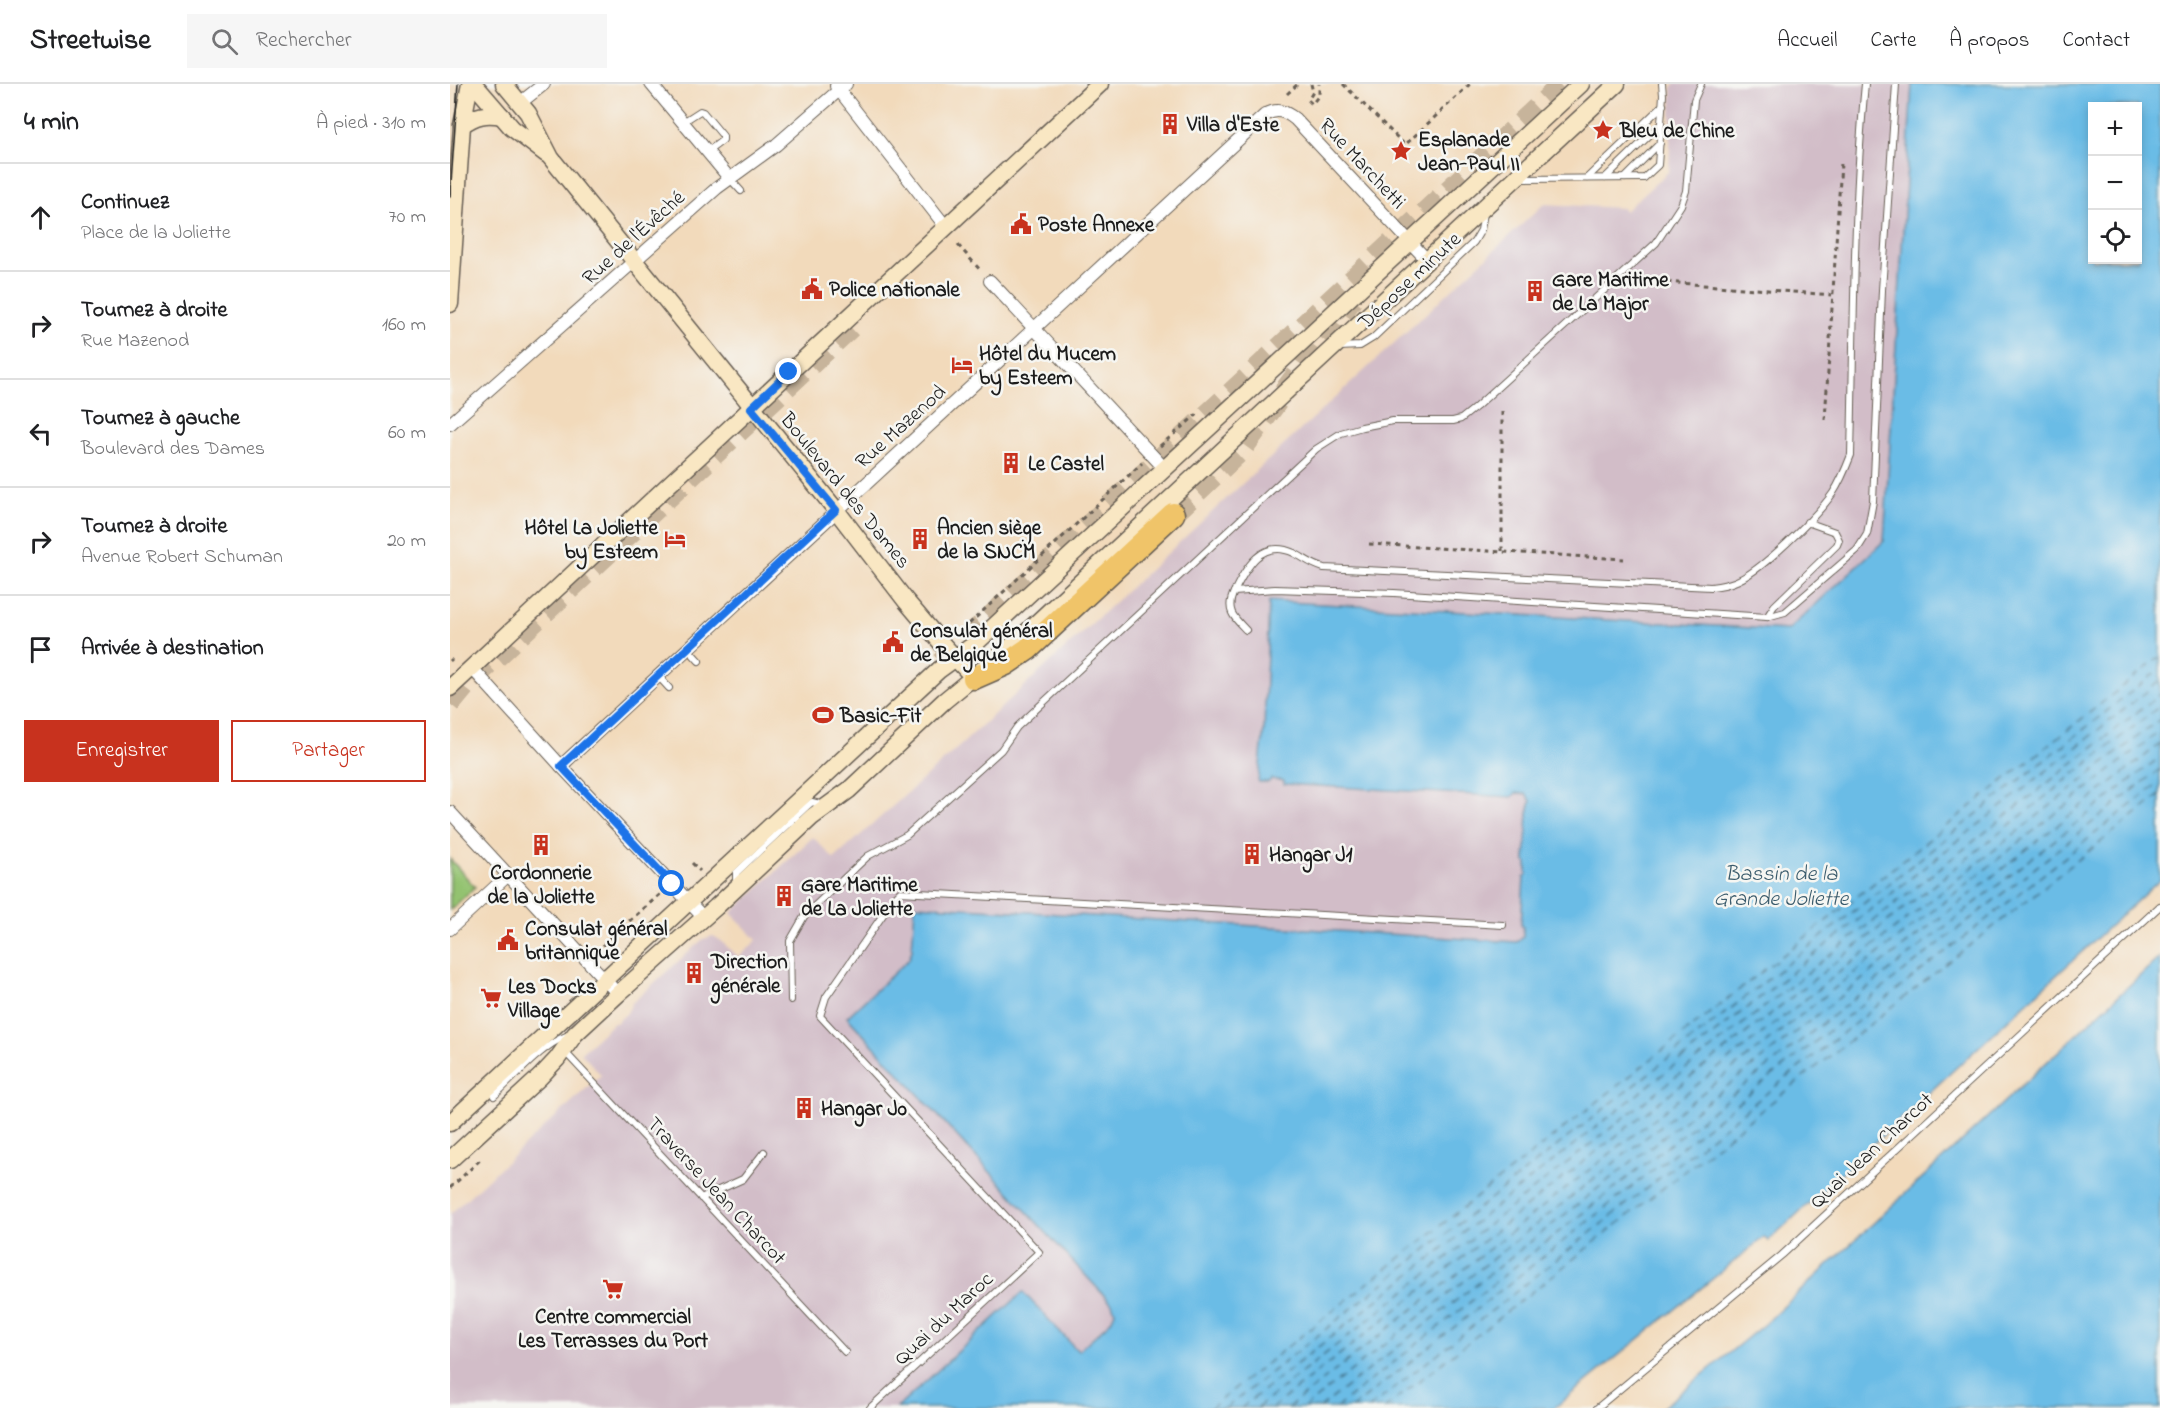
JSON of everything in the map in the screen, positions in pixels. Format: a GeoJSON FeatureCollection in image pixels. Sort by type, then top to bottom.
{"type":"FeatureCollection","features":[{"type":"Feature","properties":{"kind":"highway"},"geometry":{"type":"LineString","coordinates":[[974,678],[1006,664],[1028,649],[1173,513]]}},
{"type":"Feature","properties":{"kind":"street","name":"Boulevard des Dames"},"geometry":{"type":"LineString","coordinates":[[472,84],[512,128],[551,158]]}},
{"type":"Feature","properties":{"kind":"street"},"geometry":{"type":"LineString","coordinates":[[450,304],[462,125],[472,84]]}},
{"type":"Feature","properties":{"kind":"street","name":"Boulevard des Dames"},"geometry":{"type":"LineString","coordinates":[[504,84],[528,113],[551,158],[751,408],[836,510],[906,602],[974,678]]}},
{"type":"Feature","properties":{"kind":"street"},"geometry":{"type":"LineString","coordinates":[[520,103],[544,84]]}},
{"type":"Feature","properties":{"kind":"street"},"geometry":{"type":"LineString","coordinates":[[651,84],[730,180]]}},
{"type":"Feature","properties":{"kind":"street"},"geometry":{"type":"LineString","coordinates":[[451,686],[1100,84]]}},
{"type":"Feature","properties":{"kind":"street"},"geometry":{"type":"LineString","coordinates":[[450,1122],[954,658],[982,638],[1581,84]]}},
{"type":"Feature","properties":{"kind":"street"},"geometry":{"type":"LineString","coordinates":[[450,1160],[540,1077],[575,1034],[618,994],[812,817],[849,790],[944,701],[974,678],[1041,619],[1617,84]]}},
{"type":"Feature","properties":{"kind":"street"},"geometry":{"type":"LineString","coordinates":[[840,86],[946,227]]}},
{"type":"Feature","properties":{"kind":"street","name":"Rue de l'Évêché"},"geometry":{"type":"LineString","coordinates":[[450,424],[717,188],[776,145],[840,86]]}},
{"type":"Feature","properties":{"kind":"street","name":"Rue Marchetti"},"geometry":{"type":"LineString","coordinates":[[1265,115],[1276,110],[1286,112],[1295,119],[1426,259]]}},
{"type":"Feature","properties":{"kind":"street"},"geometry":{"type":"LineString","coordinates":[[462,125],[478,115],[502,116]]}},
{"type":"Feature","properties":{"kind":"street","name":"Rue Mazenod"},"geometry":{"type":"LineString","coordinates":[[561,766],[1265,115]]}},
{"type":"Feature","properties":{"kind":"street"},"geometry":{"type":"LineString","coordinates":[[990,281],[1165,469]]}},
{"type":"Feature","properties":{"kind":"street"},"geometry":{"type":"LineString","coordinates":[[472,668],[703,916]]}},
{"type":"Feature","properties":{"kind":"street"},"geometry":{"type":"LineString","coordinates":[[450,812],[618,994]]}},
{"type":"Feature","properties":{"kind":"street"},"geometry":{"type":"LineString","coordinates":[[450,929],[508,875]]}},
{"type":"Feature","properties":{"kind":"lane"},"geometry":{"type":"LineString","coordinates":[[1513,179],[1644,178],[1658,165],[1663,105],[1662,84]]}},
{"type":"Feature","properties":{"kind":"lane"},"geometry":{"type":"LineString","coordinates":[[791,1000],[790,941],[805,915],[868,856],[907,835],[1001,750],[1025,719],[1316,449],[1341,433],[1382,422],[1436,422],[1461,418],[1476,407],[1656,243],[1681,205],[1686,191],[1694,100],[1701,84]]}},
{"type":"Feature","properties":{"kind":"lane"},"geometry":{"type":"LineString","coordinates":[[1246,630],[1236,620],[1230,609],[1230,601],[1248,566],[1256,557],[1268,550],[1281,549],[1294,553],[1314,566],[1324,568],[1712,587],[1734,582],[1750,573],[1796,534],[1833,493],[1845,473],[1851,455],[1857,227],[1865,84]]}},
{"type":"Feature","properties":{"kind":"lane"},"geometry":{"type":"LineString","coordinates":[[1234,592],[1275,589],[1394,593],[1767,617],[1785,612],[1857,550],[1867,534],[1872,501],[1882,290],[1896,84]]}},
{"type":"Feature","properties":{"kind":"lane"},"geometry":{"type":"LineString","coordinates":[[1586,179],[1663,105]]}},
{"type":"Feature","properties":{"kind":"lane"},"geometry":{"type":"LineString","coordinates":[[682,122],[700,111],[703,112],[723,136],[723,140],[707,152]]}},
{"type":"Feature","properties":{"kind":"lane"},"geometry":{"type":"LineString","coordinates":[[1605,179],[1661,124]]}},
{"type":"Feature","properties":{"kind":"lane"},"geometry":{"type":"LineString","coordinates":[[1625,178],[1660,143]]}},
{"type":"Feature","properties":{"kind":"lane"},"geometry":{"type":"LineString","coordinates":[[730,180],[741,191]]}},
{"type":"Feature","properties":{"kind":"lane","name":"Dépose minute"},"geometry":{"type":"LineString","coordinates":[[1331,348],[1360,346],[1373,338],[1474,242],[1481,230],[1484,207]]}},
{"type":"Feature","properties":{"kind":"lane"},"geometry":{"type":"LineString","coordinates":[[1767,617],[1774,606],[1837,545],[1839,540],[1835,532],[1808,522]]}},
{"type":"Feature","properties":{"kind":"lane"},"geometry":{"type":"LineString","coordinates":[[688,649],[699,661]]}},
{"type":"Feature","properties":{"kind":"lane"},"geometry":{"type":"LineString","coordinates":[[658,676],[669,688]]}},
{"type":"Feature","properties":{"kind":"lane","name":"Quai du Maroc"},"geometry":{"type":"LineString","coordinates":[[870,1408],[1039,1252],[820,1016],[826,997],[900,892],[1503,925]]}},
{"type":"Feature","properties":{"kind":"lane","name":"Quai Jean Charcot"},"geometry":{"type":"LineString","coordinates":[[1597,1408],[1782,1255],[2160,906]]}},
{"type":"Feature","properties":{"kind":"lane"},"geometry":{"type":"LineString","coordinates":[[494,1096],[546,1048],[562,1037],[575,1034]]}},
{"type":"Feature","properties":{"kind":"lane","name":"Traverse Jean Charcot"},"geometry":{"type":"LineString","coordinates":[[564,1050],[845,1352]]}},
{"type":"Feature","properties":{"kind":"lane"},"geometry":{"type":"LineString","coordinates":[[701,1198],[743,1179],[764,1152]]}},
{"type":"Feature","properties":{"kind":"path"},"geometry":{"type":"LineString","coordinates":[[1287,94],[1298,84]]}},
{"type":"Feature","properties":{"kind":"path"},"geometry":{"type":"LineString","coordinates":[[1311,84],[1313,93],[1308,100],[1312,104],[1319,95],[1319,84]]}},
{"type":"Feature","properties":{"kind":"path"},"geometry":{"type":"LineString","coordinates":[[1343,84],[1406,145],[1470,84]]}},
{"type":"Feature","properties":{"kind":"path"},"geometry":{"type":"LineString","coordinates":[[1825,420],[1840,163]]}},
{"type":"Feature","properties":{"kind":"path"},"geometry":{"type":"LineString","coordinates":[[958,245],[990,281]]}},
{"type":"Feature","properties":{"kind":"path"},"geometry":{"type":"LineString","coordinates":[[1640,280],[1833,295]]}},
{"type":"Feature","properties":{"kind":"path"},"geometry":{"type":"LineString","coordinates":[[1502,407],[1502,551]]}},
{"type":"Feature","properties":{"kind":"path"},"geometry":{"type":"LineString","coordinates":[[1162,444],[1196,415]]}},
{"type":"Feature","properties":{"kind":"path"},"geometry":{"type":"LineString","coordinates":[[960,632],[1146,459]]}},
{"type":"Feature","properties":{"kind":"path"},"geometry":{"type":"LineString","coordinates":[[1369,544],[1624,559]]}},
{"type":"Feature","properties":{"kind":"path"},"geometry":{"type":"LineString","coordinates":[[694,875],[700,871]]}},
{"type":"Feature","properties":{"kind":"path"},"geometry":{"type":"LineString","coordinates":[[594,957],[607,940],[669,888]]}},
{"type":"Feature","properties":{"kind":"path"},"geometry":{"type":"LineString","coordinates":[[450,1188],[479,1161]]}},
{"type":"Feature","properties":{"kind":"shaded area"},"geometry":{"type":"Polygon","coordinates":[[[1675,84],[1912,84],[1884,541],[1788,630],[1269,601],[1264,729],[1258,782],[1271,779],[1526,794],[1531,801],[1525,861],[1527,876],[1524,878],[1521,924],[1523,937],[1517,943],[915,905],[912,950],[909,959],[847,1017],[1112,1304],[1116,1312],[1111,1321],[1078,1351],[1022,1293],[897,1408],[450,1408],[450,1214],[601,1075],[581,1053],[627,1013],[632,1003],[703,939],[713,936],[717,938],[739,957],[757,940],[731,913],[813,837],[834,859],[962,744],[1544,204],[1622,208],[1625,211],[1669,171],[1672,87],[1675,84]]]}},
{"type":"Feature","properties":{"kind":"green space"},"geometry":{"type":"Polygon","coordinates":[[[450,859],[475,887],[450,910],[450,859]]]}},
{"type":"Feature","properties":{"kind":"water","name":"Bassin de la Grande Joliette"},"geometry":{"type":"Polygon","coordinates":[[[1912,84],[2160,84],[2160,880],[1768,1241],[1764,1237],[1554,1408],[897,1408],[1023,1292],[1078,1351],[1111,1321],[1115,1312],[1112,1304],[847,1017],[909,959],[912,950],[915,905],[1517,942],[1523,937],[1521,924],[1524,878],[1527,875],[1525,861],[1531,801],[1526,794],[1516,793],[1512,797],[1284,784],[1284,781],[1271,779],[1269,782],[1258,782],[1264,729],[1269,601],[1788,630],[1884,541],[1912,84]]]}},
{"type":"Feature","properties":{"kind":"water"},"geometry":{"type":"Polygon","coordinates":[[[2160,957],[2160,1408],[1662,1408],[1768,1321],[2160,957]]]}},
{"type":"Feature","properties":{"kind":"ferry route"},"geometry":{"type":"LineString","coordinates":[[1210,1408],[2160,657]]}},
{"type":"Feature","properties":{"kind":"ferry route"},"geometry":{"type":"LineString","coordinates":[[1226,1408],[2160,669]]}},
{"type":"Feature","properties":{"kind":"ferry route"},"geometry":{"type":"LineString","coordinates":[[1241,1408],[2160,681]]}},
{"type":"Feature","properties":{"kind":"ferry route"},"geometry":{"type":"LineString","coordinates":[[1257,1408],[2160,694]]}},
{"type":"Feature","properties":{"kind":"ferry route"},"geometry":{"type":"LineString","coordinates":[[1272,1408],[2160,706]]}},
{"type":"Feature","properties":{"kind":"ferry route"},"geometry":{"type":"LineString","coordinates":[[1288,1408],[2160,719]]}},
{"type":"Feature","properties":{"kind":"ferry route"},"geometry":{"type":"LineString","coordinates":[[1304,1408],[2160,731]]}},
{"type":"Feature","properties":{"kind":"ferry route"},"geometry":{"type":"LineString","coordinates":[[1320,1408],[2160,744]]}},
{"type":"Feature","properties":{"kind":"ferry route"},"geometry":{"type":"LineString","coordinates":[[1336,1408],[2160,757]]}},
{"type":"Feature","properties":{"kind":"ferry route"},"geometry":{"type":"LineString","coordinates":[[1352,1408],[2160,769]]}},
{"type":"Feature","properties":{"kind":"ferry route"},"geometry":{"type":"LineString","coordinates":[[1369,1408],[2160,782]]}},
{"type":"Feature","properties":{"kind":"ferry route"},"geometry":{"type":"LineString","coordinates":[[1385,1408],[2160,795]]}},
{"type":"Feature","properties":{"kind":"tunnel"},"geometry":{"type":"LineString","coordinates":[[941,663],[1563,84]]}},
{"type":"Feature","properties":{"kind":"tunnel"},"geometry":{"type":"LineString","coordinates":[[1173,514],[1242,449],[1352,299]]}},
{"type":"Feature","properties":{"kind":"tunnel"},"geometry":{"type":"LineString","coordinates":[[450,704],[464,687],[853,325]]}},
{"type":"Feature","properties":{"kind":"tram line"},"geometry":{"type":"LineString","coordinates":[[450,197],[458,84]]}},
{"type":"Feature","properties":{"kind":"place","name":"Villa d'Este"},"geometry":{"type":"Point","coordinates":[1170,124]}},
{"type":"Feature","properties":{"kind":"place","name":"Bleu de Chine"},"geometry":{"type":"Point","coordinates":[1603,130]}},
{"type":"Feature","properties":{"kind":"place","name":"Esplanade Jean-Paul II"},"geometry":{"type":"Point","coordinates":[1401,151]}},
{"type":"Feature","properties":{"kind":"place","name":"Poste Annexe"},"geometry":{"type":"Point","coordinates":[1021,224]}},
{"type":"Feature","properties":{"kind":"place","name":"Police nationale"},"geometry":{"type":"Point","coordinates":[812,289]}},
{"type":"Feature","properties":{"kind":"place","name":"Gare Maritime de La Major"},"geometry":{"type":"Point","coordinates":[1535,291]}},
{"type":"Feature","properties":{"kind":"place","name":"Hôtel du Mucem by Esteem"},"geometry":{"type":"Point","coordinates":[962,365]}},
{"type":"Feature","properties":{"kind":"place","name":"Le Castel"},"geometry":{"type":"Point","coordinates":[1011,463]}},
{"type":"Feature","properties":{"kind":"place","name":"Hôtel La Joliette by Esteem"},"geometry":{"type":"Point","coordinates":[675,539]}},
{"type":"Feature","properties":{"kind":"place","name":"Ancien siège de la SNCM"},"geometry":{"type":"Point","coordinates":[920,539]}},
{"type":"Feature","properties":{"kind":"place","name":"Consulat général de Belgique"},"geometry":{"type":"Point","coordinates":[893,642]}},
{"type":"Feature","properties":{"kind":"place","name":"Basic-Fit"},"geometry":{"type":"Point","coordinates":[823,715]}},
{"type":"Feature","properties":{"kind":"place","name":"Cordonnerie de la Joliette"},"geometry":{"type":"Point","coordinates":[541,845]}},
{"type":"Feature","properties":{"kind":"place","name":"Hangar J1"},"geometry":{"type":"Point","coordinates":[1252,854]}},
{"type":"Feature","properties":{"kind":"place","name":"Gare Maritime de La Joliette"},"geometry":{"type":"Point","coordinates":[784,896]}},
{"type":"Feature","properties":{"kind":"place","name":"Consulat général britannique"},"geometry":{"type":"Point","coordinates":[508,940]}},
{"type":"Feature","properties":{"kind":"place","name":"Direction générale"},"geometry":{"type":"Point","coordinates":[694,973]}},
{"type":"Feature","properties":{"kind":"place","name":"Les Docks Village"},"geometry":{"type":"Point","coordinates":[491,998]}},
{"type":"Feature","properties":{"kind":"place","name":"Hangar J0"},"geometry":{"type":"Point","coordinates":[804,1108]}},
{"type":"Feature","properties":{"kind":"place","name":"Centre commercial Les Terrasses du Port"},"geometry":{"type":"Point","coordinates":[613,1289]}},
{"type":"Feature","properties":{"kind":"route"},"geometry":{"type":"LineString","coordinates":[[672,884],[561,766],[836,510],[751,408],[789,372]]}}]}
